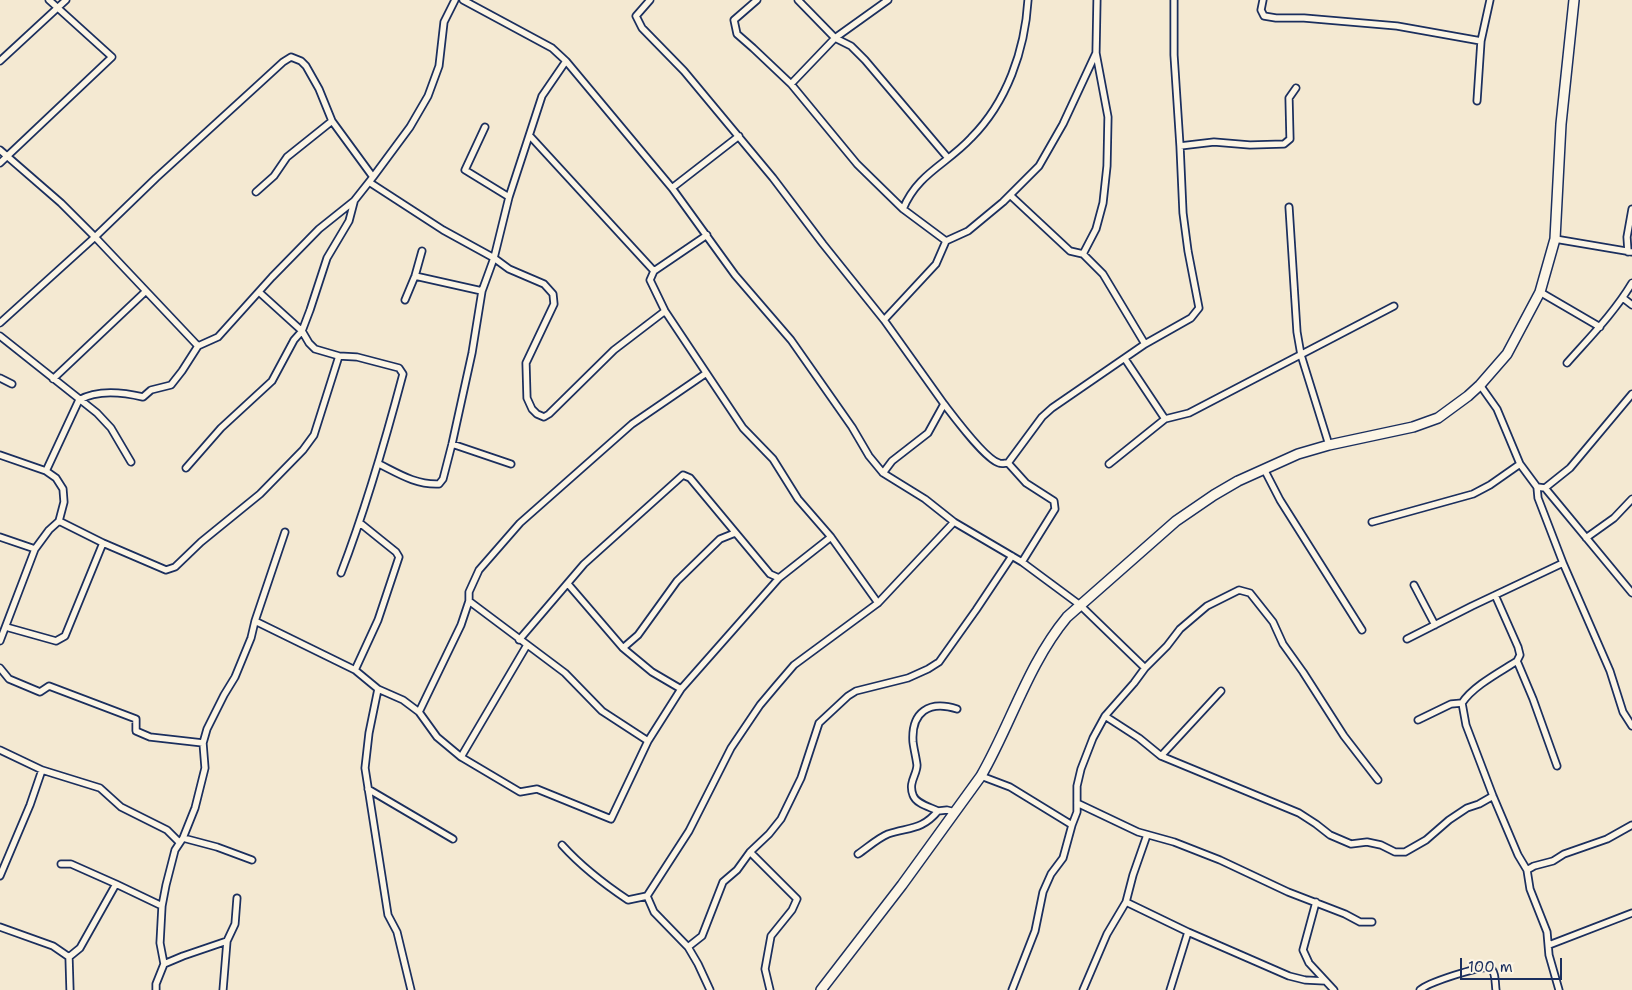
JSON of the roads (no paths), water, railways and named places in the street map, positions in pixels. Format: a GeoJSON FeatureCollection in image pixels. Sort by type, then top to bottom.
{"type":"FeatureCollection","features":[{"type":"Feature","properties":{"kind":"main road"},"geometry":{"type":"LineString","coordinates":[[821,990],[869,930],[981,776],[1040,656],[1055,631],[1067,617],[1199,504],[1238,481],[1298,454],[1329,445],[1398,431],[1438,418],[1480,385],[1507,354],[1540,292],[1555,239],[1562,124],[1574,0]]}},
{"type":"Feature","properties":{"kind":"street"},"geometry":{"type":"LineString","coordinates":[[0,163],[112,57],[49,0]]}},
{"type":"Feature","properties":{"kind":"street"},"geometry":{"type":"LineString","coordinates":[[0,61],[66,0]]}},
{"type":"Feature","properties":{"kind":"street"},"geometry":{"type":"LineString","coordinates":[[46,472],[78,400],[88,395],[118,392],[143,397],[151,390],[171,385],[198,346],[218,337],[319,229],[354,201],[410,127],[428,96],[439,66],[444,22],[455,0]]}},
{"type":"Feature","properties":{"kind":"street"},"geometry":{"type":"LineString","coordinates":[[463,0],[552,48],[566,61],[672,188],[735,274],[790,340],[852,426],[869,456],[883,473],[925,499],[954,522],[1022,562],[1080,605],[1145,668]]}},
{"type":"Feature","properties":{"kind":"street"},"geometry":{"type":"LineString","coordinates":[[650,0],[636,16],[642,28],[684,71],[773,178],[884,320],[970,437],[999,463],[1008,463],[1026,483],[1054,501],[1055,509],[1022,562]]}},
{"type":"Feature","properties":{"kind":"street"},"geometry":{"type":"LineString","coordinates":[[757,0],[734,20],[737,34],[791,84],[857,164],[903,208],[946,241]]}},
{"type":"Feature","properties":{"kind":"street"},"geometry":{"type":"LineString","coordinates":[[798,0],[835,38],[851,46],[865,60],[948,158]]}},
{"type":"Feature","properties":{"kind":"street"},"geometry":{"type":"LineString","coordinates":[[791,84],[835,38],[888,0]]}},
{"type":"Feature","properties":{"kind":"street"},"geometry":{"type":"LineString","coordinates":[[903,208],[908,196],[916,185],[971,138],[1004,93],[1016,64],[1026,25],[1028,0]]}},
{"type":"Feature","properties":{"kind":"street"},"geometry":{"type":"LineString","coordinates":[[1083,254],[1096,229],[1103,202],[1107,166],[1108,117],[1096,53],[1097,0]]}},
{"type":"Feature","properties":{"kind":"street"},"geometry":{"type":"LineString","coordinates":[[1008,463],[1042,417],[1052,408],[1145,344],[1191,318],[1199,308],[1183,213],[1174,55],[1174,0]]}},
{"type":"Feature","properties":{"kind":"street"},"geometry":{"type":"LineString","coordinates":[[1263,0],[1262,10],[1264,16],[1397,26],[1481,41]]}},
{"type":"Feature","properties":{"kind":"street"},"geometry":{"type":"LineString","coordinates":[[1477,101],[1481,41],[1490,0]]}},
{"type":"Feature","properties":{"kind":"street"},"geometry":{"type":"LineString","coordinates":[[884,320],[936,264],[946,241],[968,232],[1039,166],[1063,124],[1096,53]]}},
{"type":"Feature","properties":{"kind":"street"},"geometry":{"type":"LineString","coordinates":[[0,323],[95,237],[156,178],[283,62],[291,57],[301,61],[306,66],[319,89],[332,121],[371,180],[443,230],[494,258],[509,269],[544,284],[553,294],[554,304],[526,363],[527,398],[532,409],[537,414],[544,417],[549,414],[614,350],[664,311]]}},
{"type":"Feature","properties":{"kind":"street"},"geometry":{"type":"LineString","coordinates":[[379,464],[410,480],[426,484],[439,484],[443,479],[472,353],[482,291],[494,258],[509,197],[530,136],[536,110],[542,96],[566,61]]}},
{"type":"Feature","properties":{"kind":"street"},"geometry":{"type":"LineString","coordinates":[[1180,146],[1214,142],[1250,145],[1284,144],[1290,140],[1289,98],[1296,88]]}},
{"type":"Feature","properties":{"kind":"street"},"geometry":{"type":"LineString","coordinates":[[256,192],[274,176],[287,157],[332,121]]}},
{"type":"Feature","properties":{"kind":"street"},"geometry":{"type":"LineString","coordinates":[[485,128],[465,170],[509,197]]}},
{"type":"Feature","properties":{"kind":"street"},"geometry":{"type":"LineString","coordinates":[[530,136],[654,271]]}},
{"type":"Feature","properties":{"kind":"street"},"geometry":{"type":"LineString","coordinates":[[672,188],[738,136]]}},
{"type":"Feature","properties":{"kind":"street"},"geometry":{"type":"LineString","coordinates":[[0,150],[95,237],[198,346]]}},
{"type":"Feature","properties":{"kind":"street"},"geometry":{"type":"LineString","coordinates":[[1010,195],[1070,251],[1083,254],[1103,274],[1145,344]]}},
{"type":"Feature","properties":{"kind":"street"},"geometry":{"type":"LineString","coordinates":[[186,468],[221,428],[272,381],[294,340],[302,331],[327,258],[349,221],[354,201]]}},
{"type":"Feature","properties":{"kind":"street"},"geometry":{"type":"LineString","coordinates":[[1288,208],[1292,244],[1295,322],[1301,356],[1329,445]]}},
{"type":"Feature","properties":{"kind":"street"},"geometry":{"type":"LineString","coordinates":[[1555,239],[1630,252],[1627,237],[1632,209]]}},
{"type":"Feature","properties":{"kind":"street"},"geometry":{"type":"LineString","coordinates":[[707,235],[654,271],[650,280],[664,311],[743,428],[774,460],[798,499],[831,537],[878,603]]}},
{"type":"Feature","properties":{"kind":"street"},"geometry":{"type":"LineString","coordinates":[[405,300],[415,276],[422,251]]}},
{"type":"Feature","properties":{"kind":"street"},"geometry":{"type":"LineString","coordinates":[[415,276],[482,291]]}},
{"type":"Feature","properties":{"kind":"street"},"geometry":{"type":"LineString","coordinates":[[1567,363],[1600,327],[1623,298],[1632,283]]}},
{"type":"Feature","properties":{"kind":"street"},"geometry":{"type":"LineString","coordinates":[[53,380],[146,292]]}},
{"type":"Feature","properties":{"kind":"street"},"geometry":{"type":"LineString","coordinates":[[259,292],[302,331],[315,349],[339,356],[357,357],[392,365],[400,368],[403,374],[379,464],[341,573]]}},
{"type":"Feature","properties":{"kind":"street"},"geometry":{"type":"LineString","coordinates":[[1540,292],[1600,327]]}},
{"type":"Feature","properties":{"kind":"street"},"geometry":{"type":"LineString","coordinates":[[1623,298],[1632,305]]}},
{"type":"Feature","properties":{"kind":"street"},"geometry":{"type":"LineString","coordinates":[[1109,464],[1165,419],[1190,412],[1394,306]]}},
{"type":"Feature","properties":{"kind":"street"},"geometry":{"type":"LineString","coordinates":[[0,336],[96,413],[111,428],[131,462]]}},
{"type":"Feature","properties":{"kind":"street"},"geometry":{"type":"LineString","coordinates":[[59,521],[103,543],[166,570],[175,567],[201,542],[260,494],[303,450],[314,435],[339,356]]}},
{"type":"Feature","properties":{"kind":"street"},"geometry":{"type":"LineString","coordinates":[[1125,359],[1165,419]]}},
{"type":"Feature","properties":{"kind":"street"},"geometry":{"type":"LineString","coordinates":[[419,712],[461,625],[470,592],[479,570],[520,523],[632,424],[705,374]]}},
{"type":"Feature","properties":{"kind":"street"},"geometry":{"type":"LineString","coordinates":[[0,378],[12,384]]}},
{"type":"Feature","properties":{"kind":"street"},"geometry":{"type":"LineString","coordinates":[[1480,385],[1498,409],[1520,464],[1537,487],[1538,498],[1563,563],[1610,672],[1623,712],[1632,726]]}},
{"type":"Feature","properties":{"kind":"street"},"geometry":{"type":"LineString","coordinates":[[1545,488],[1570,468],[1632,394]]}},
{"type":"Feature","properties":{"kind":"street"},"geometry":{"type":"LineString","coordinates":[[883,473],[892,461],[928,433],[944,404]]}},
{"type":"Feature","properties":{"kind":"street"},"geometry":{"type":"LineString","coordinates":[[452,444],[511,464]]}},
{"type":"Feature","properties":{"kind":"street"},"geometry":{"type":"LineString","coordinates":[[0,455],[46,472],[56,478],[64,489],[64,502],[59,521],[49,530],[35,549],[0,641]]}},
{"type":"Feature","properties":{"kind":"street"},"geometry":{"type":"LineString","coordinates":[[1372,522],[1473,494],[1490,486],[1520,464]]}},
{"type":"Feature","properties":{"kind":"street"},"geometry":{"type":"LineString","coordinates":[[1264,469],[1280,500],[1362,630]]}},
{"type":"Feature","properties":{"kind":"street"},"geometry":{"type":"LineString","coordinates":[[519,640],[584,564],[683,476],[690,478],[770,574],[779,578]]}},
{"type":"Feature","properties":{"kind":"street"},"geometry":{"type":"LineString","coordinates":[[1537,487],[1545,488],[1632,592]]}},
{"type":"Feature","properties":{"kind":"street"},"geometry":{"type":"LineString","coordinates":[[1586,538],[1614,518],[1632,499]]}},
{"type":"Feature","properties":{"kind":"street"},"geometry":{"type":"LineString","coordinates":[[562,846],[606,886],[628,900],[647,896],[689,831],[731,748],[760,705],[794,665],[878,603],[954,522]]}},
{"type":"Feature","properties":{"kind":"street"},"geometry":{"type":"LineString","coordinates":[[355,670],[378,620],[399,557],[396,552],[360,523]]}},
{"type":"Feature","properties":{"kind":"street"},"geometry":{"type":"LineString","coordinates":[[156,990],[156,984],[164,964],[160,943],[162,906],[175,850],[195,808],[205,768],[202,743],[207,728],[235,677],[251,638],[285,532]]}},
{"type":"Feature","properties":{"kind":"street"},"geometry":{"type":"LineString","coordinates":[[623,648],[638,635],[684,575],[720,539],[735,533]]}},
{"type":"Feature","properties":{"kind":"street"},"geometry":{"type":"LineString","coordinates":[[0,537],[35,549]]}},
{"type":"Feature","properties":{"kind":"street"},"geometry":{"type":"LineString","coordinates":[[255,621],[355,670],[378,689],[403,700],[419,712],[437,737],[461,757],[520,792],[537,789],[611,819],[648,741],[681,689],[779,578],[831,537]]}},
{"type":"Feature","properties":{"kind":"street"},"geometry":{"type":"LineString","coordinates":[[6,627],[56,641],[66,636],[103,543]]}},
{"type":"Feature","properties":{"kind":"street"},"geometry":{"type":"LineString","coordinates":[[688,947],[702,936],[724,882],[781,820],[801,778],[819,723],[856,691],[908,678],[939,662],[1012,556]]}},
{"type":"Feature","properties":{"kind":"street"},"geometry":{"type":"LineString","coordinates":[[1407,639],[1563,563]]}},
{"type":"Feature","properties":{"kind":"street"},"geometry":{"type":"LineString","coordinates":[[568,584],[623,648],[652,672],[681,689]]}},
{"type":"Feature","properties":{"kind":"street"},"geometry":{"type":"LineString","coordinates":[[1414,586],[1435,625]]}},
{"type":"Feature","properties":{"kind":"street"},"geometry":{"type":"LineString","coordinates":[[1012,990],[1035,931],[1043,892],[1051,874],[1063,858],[1077,812],[1077,786],[1081,769],[1093,738],[1105,716],[1145,668],[1167,646],[1180,629],[1207,606],[1239,590],[1250,593],[1273,622],[1283,644],[1344,736],[1378,780]]}},
{"type":"Feature","properties":{"kind":"street"},"geometry":{"type":"LineString","coordinates":[[1496,595],[1520,655],[1517,661],[1483,683],[1467,696],[1462,703],[1466,724],[1493,796],[1518,855],[1527,870],[1530,889],[1545,926],[1559,990]]}},
{"type":"Feature","properties":{"kind":"street"},"geometry":{"type":"LineString","coordinates":[[469,601],[565,673],[602,711],[648,741]]}},
{"type":"Feature","properties":{"kind":"street"},"geometry":{"type":"LineString","coordinates":[[461,757],[527,645]]}},
{"type":"Feature","properties":{"kind":"street"},"geometry":{"type":"LineString","coordinates":[[1517,661],[1557,766]]}},
{"type":"Feature","properties":{"kind":"street"},"geometry":{"type":"LineString","coordinates":[[0,668],[9,678],[40,692],[49,686],[136,719],[136,731],[150,737],[202,743]]}},
{"type":"Feature","properties":{"kind":"street"},"geometry":{"type":"LineString","coordinates":[[378,689],[369,733],[365,768],[388,915],[397,932],[411,990]]}},
{"type":"Feature","properties":{"kind":"street"},"geometry":{"type":"LineString","coordinates":[[1161,756],[1221,691]]}},
{"type":"Feature","properties":{"kind":"street"},"geometry":{"type":"LineString","coordinates":[[1418,720],[1451,704],[1462,703]]}},
{"type":"Feature","properties":{"kind":"street"},"geometry":{"type":"LineString","coordinates":[[955,812],[947,810],[938,811],[920,803],[912,794],[912,779],[917,767],[913,740],[916,719],[920,713],[931,706],[945,705],[956,709]]}},
{"type":"Feature","properties":{"kind":"street"},"geometry":{"type":"LineString","coordinates":[[1105,716],[1139,738],[1161,756],[1290,809],[1316,824],[1330,835],[1351,844],[1367,842],[1380,845],[1395,852],[1405,852],[1426,840],[1449,820],[1467,808],[1493,796]]}},
{"type":"Feature","properties":{"kind":"street"},"geometry":{"type":"LineString","coordinates":[[0,750],[42,770],[100,788],[121,806],[167,830],[181,840],[217,847],[252,860]]}},
{"type":"Feature","properties":{"kind":"street"},"geometry":{"type":"LineString","coordinates":[[0,876],[30,806],[42,770]]}},
{"type":"Feature","properties":{"kind":"street"},"geometry":{"type":"LineString","coordinates":[[981,776],[1010,787],[1072,825]]}},
{"type":"Feature","properties":{"kind":"street"},"geometry":{"type":"LineString","coordinates":[[368,789],[453,839]]}},
{"type":"Feature","properties":{"kind":"street"},"geometry":{"type":"LineString","coordinates":[[1077,803],[1124,826],[1147,835],[1174,842],[1220,860],[1360,922],[1372,922]]}},
{"type":"Feature","properties":{"kind":"street"},"geometry":{"type":"LineString","coordinates":[[858,854],[886,834],[923,825],[932,819],[938,811]]}},
{"type":"Feature","properties":{"kind":"street"},"geometry":{"type":"LineString","coordinates":[[1527,870],[1553,861],[1564,854],[1607,839],[1632,825]]}},
{"type":"Feature","properties":{"kind":"street"},"geometry":{"type":"LineString","coordinates":[[1083,990],[1107,934],[1126,902],[1147,835]]}},
{"type":"Feature","properties":{"kind":"street"},"geometry":{"type":"LineString","coordinates":[[750,852],[797,899],[792,910],[770,936],[764,969],[770,990]]}},
{"type":"Feature","properties":{"kind":"street"},"geometry":{"type":"LineString","coordinates":[[0,854],[8,857]]}},
{"type":"Feature","properties":{"kind":"street"},"geometry":{"type":"LineString","coordinates":[[62,864],[71,864],[162,906]]}},
{"type":"Feature","properties":{"kind":"street"},"geometry":{"type":"LineString","coordinates":[[69,957],[80,948],[116,884]]}},
{"type":"Feature","properties":{"kind":"street"},"geometry":{"type":"LineString","coordinates":[[647,896],[654,912],[688,947],[710,990]]}},
{"type":"Feature","properties":{"kind":"street"},"geometry":{"type":"LineString","coordinates":[[223,990],[227,941],[235,924],[237,898]]}},
{"type":"Feature","properties":{"kind":"street"},"geometry":{"type":"LineString","coordinates":[[1126,902],[1188,932],[1289,976],[1305,980],[1325,981]]}},
{"type":"Feature","properties":{"kind":"street"},"geometry":{"type":"LineString","coordinates":[[1316,902],[1303,950],[1309,963],[1334,990]]}},
{"type":"Feature","properties":{"kind":"street"},"geometry":{"type":"LineString","coordinates":[[1549,945],[1632,912]]}},
{"type":"Feature","properties":{"kind":"street"},"geometry":{"type":"LineString","coordinates":[[0,927],[53,946],[69,957]]}},
{"type":"Feature","properties":{"kind":"street"},"geometry":{"type":"LineString","coordinates":[[1170,990],[1188,932]]}},
{"type":"Feature","properties":{"kind":"street"},"geometry":{"type":"LineString","coordinates":[[164,964],[227,941]]}},
{"type":"Feature","properties":{"kind":"street"},"geometry":{"type":"LineString","coordinates":[[69,957],[70,990]]}},
{"type":"Feature","properties":{"kind":"street"},"geometry":{"type":"LineString","coordinates":[[1415,990],[1457,974],[1487,968],[1491,968],[1493,971],[1496,990]]}}]}
